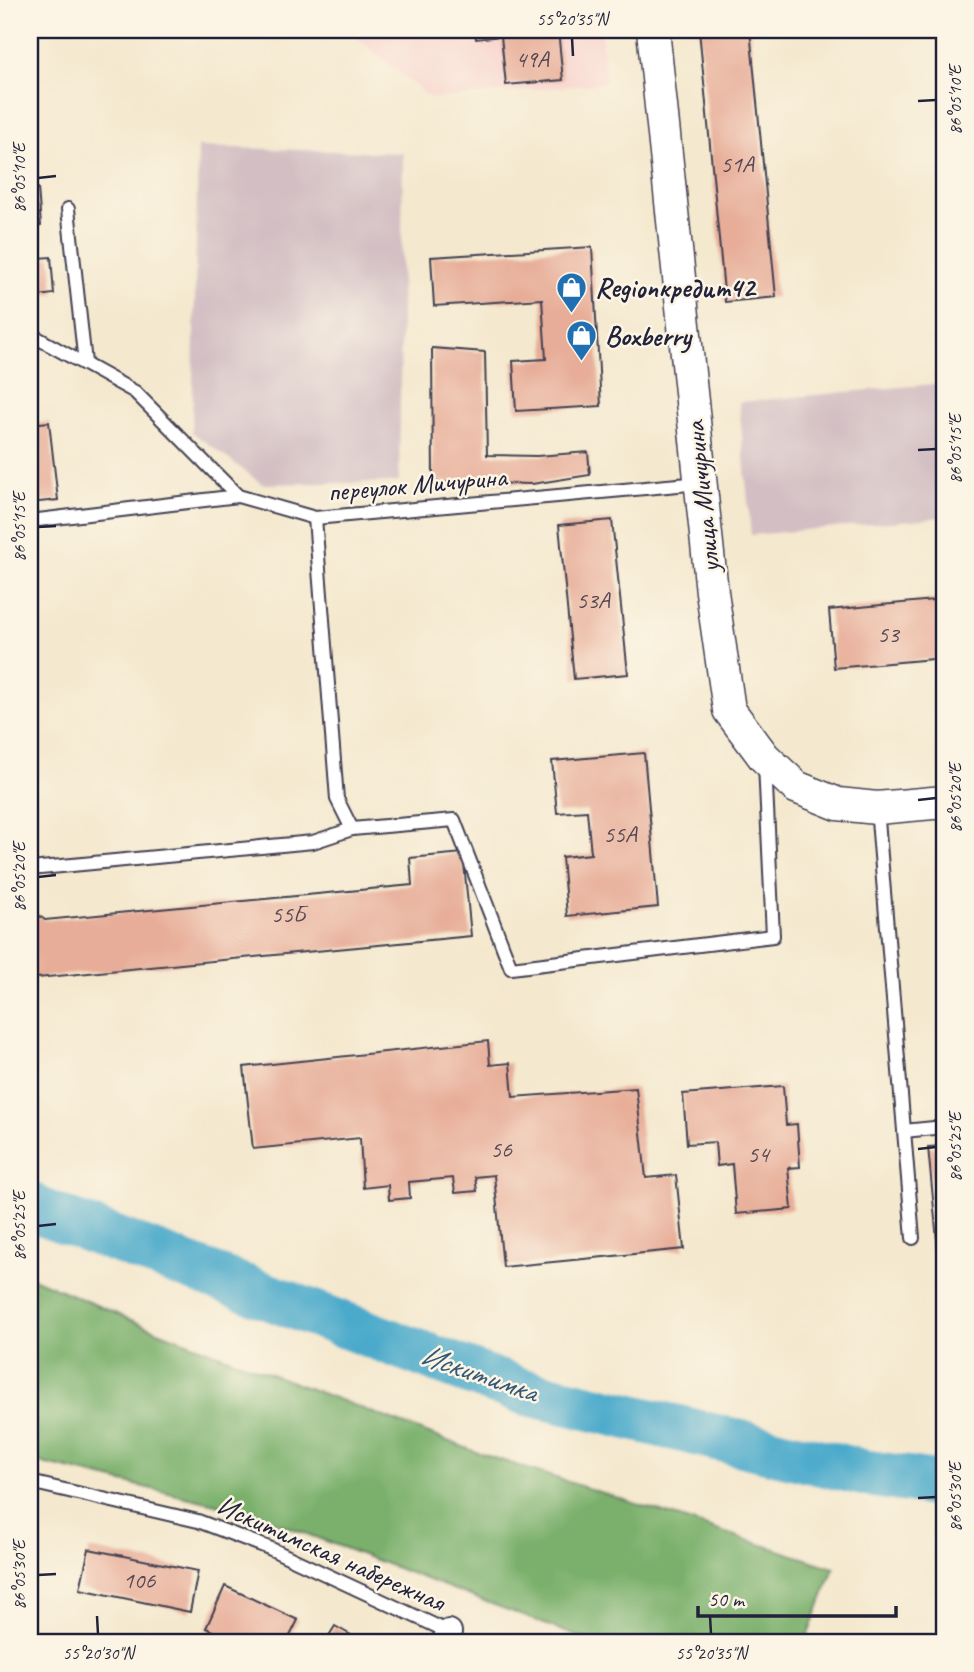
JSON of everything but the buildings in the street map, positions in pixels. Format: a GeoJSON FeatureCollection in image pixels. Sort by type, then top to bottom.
{"type":"FeatureCollection","features":[{"type":"Feature","properties":{"kind":"street","name":"улица Мичурина"},"geometry":{"type":"LineString","coordinates":[[653,30],[700,482],[729,710],[764,757],[796,787],[838,804],[877,808],[944,802]]}},
{"type":"Feature","properties":{"kind":"lane"},"geometry":{"type":"LineString","coordinates":[[68,209],[85,363]]}},
{"type":"Feature","properties":{"kind":"lane","name":"переулок Мичурина"},"geometry":{"type":"LineString","coordinates":[[30,334],[135,392],[239,496],[314,518],[700,482]]}},
{"type":"Feature","properties":{"kind":"lane"},"geometry":{"type":"LineString","coordinates":[[30,521],[239,496]]}},
{"type":"Feature","properties":{"kind":"lane"},"geometry":{"type":"LineString","coordinates":[[314,518],[337,799],[352,829]]}},
{"type":"Feature","properties":{"kind":"lane"},"geometry":{"type":"LineString","coordinates":[[30,869],[313,842],[352,829],[453,820],[512,968],[773,936],[764,757]]}},
{"type":"Feature","properties":{"kind":"lane"},"geometry":{"type":"LineString","coordinates":[[877,808],[913,1238]]}},
{"type":"Feature","properties":{"kind":"lane"},"geometry":{"type":"LineString","coordinates":[[904,1131],[944,1127]]}},
{"type":"Feature","properties":{"kind":"lane","name":"Искитимская набережная"},"geometry":{"type":"LineString","coordinates":[[30,1482],[198,1521],[269,1548],[446,1637]]}},
{"type":"Feature","properties":{"kind":"shaded area"},"geometry":{"type":"Polygon","coordinates":[[[347,30],[601,30],[606,83],[431,99],[347,30]]]}},
{"type":"Feature","properties":{"kind":"shaded area"},"geometry":{"type":"Polygon","coordinates":[[[198,147],[403,153],[399,482],[262,484],[192,432],[198,147]]]}},
{"type":"Feature","properties":{"kind":"shaded area"},"geometry":{"type":"Polygon","coordinates":[[[944,383],[944,517],[751,535],[739,402],[944,383]]]}},
{"type":"Feature","properties":{"kind":"green space"},"geometry":{"type":"Polygon","coordinates":[[[30,1277],[150,1328],[479,1453],[834,1568],[805,1642],[592,1642],[249,1512],[30,1460],[30,1277]]]}},
{"type":"Feature","properties":{"kind":"waterway","name":"Искитимка"},"geometry":{"type":"LineString","coordinates":[[30,1205],[42,1212],[521,1391],[865,1473],[944,1485]]}},
{"type":"Feature","properties":{"kind":"place","name":"Regionкредит42"},"geometry":{"type":"Point","coordinates":[572,314]}},
{"type":"Feature","properties":{"kind":"place","name":"Boxberry"},"geometry":{"type":"Point","coordinates":[582,362]}}]}
